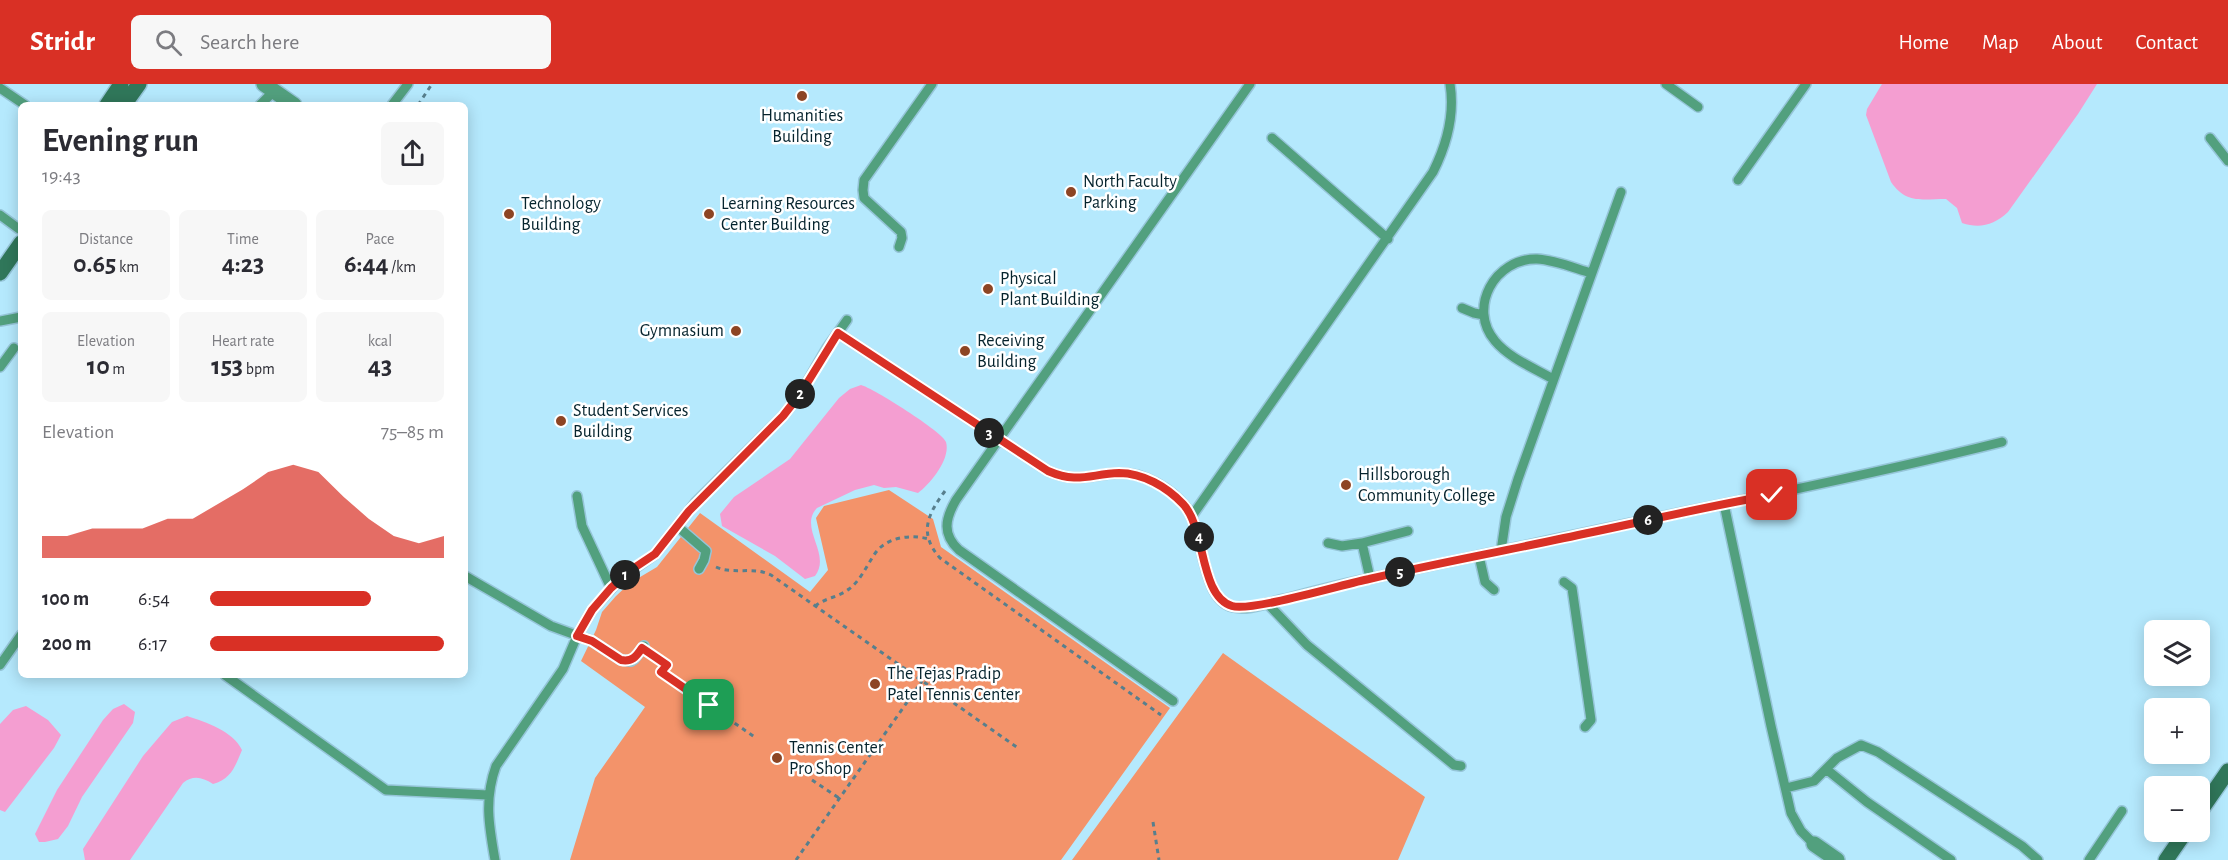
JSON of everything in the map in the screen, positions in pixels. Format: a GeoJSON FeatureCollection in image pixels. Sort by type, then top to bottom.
{"type":"FeatureCollection","features":[{"type":"Feature","properties":{"kind":"street"},"geometry":{"type":"LineString","coordinates":[[109,102],[121,84]]}},
{"type":"Feature","properties":{"kind":"street"},"geometry":{"type":"LineString","coordinates":[[126,102],[139,84]]}},
{"type":"Feature","properties":{"kind":"street"},"geometry":{"type":"LineString","coordinates":[[269,93],[288,102]]}},
{"type":"Feature","properties":{"kind":"street"},"geometry":{"type":"LineString","coordinates":[[0,273],[18,240]]}},
{"type":"Feature","properties":{"kind":"street"},"geometry":{"type":"LineString","coordinates":[[2210,797],[2228,771]]}},
{"type":"Feature","properties":{"kind":"street"},"geometry":{"type":"LineString","coordinates":[[2166,860],[2178,842]]}},
{"type":"Feature","properties":{"kind":"street"},"geometry":{"type":"LineString","coordinates":[[1814,844],[1836,860]]}},
{"type":"Feature","properties":{"kind":"lane"},"geometry":{"type":"LineString","coordinates":[[394,102],[408,84]]}},
{"type":"Feature","properties":{"kind":"lane"},"geometry":{"type":"LineString","coordinates":[[898,247],[902,238],[901,232],[864,198],[862,190],[864,180],[932,84]]}},
{"type":"Feature","properties":{"kind":"lane"},"geometry":{"type":"LineString","coordinates":[[1173,701],[959,550],[950,540],[946,521],[952,507],[999,439],[1250,84]]}},
{"type":"Feature","properties":{"kind":"lane"},"geometry":{"type":"LineString","coordinates":[[1192,516],[1433,172],[1450,124],[1450,84]]}},
{"type":"Feature","properties":{"kind":"lane"},"geometry":{"type":"LineString","coordinates":[[1666,84],[1698,107]]}},
{"type":"Feature","properties":{"kind":"lane"},"geometry":{"type":"LineString","coordinates":[[1738,180],[1806,84]]}},
{"type":"Feature","properties":{"kind":"lane"},"geometry":{"type":"LineString","coordinates":[[0,88],[20,102]]}},
{"type":"Feature","properties":{"kind":"lane"},"geometry":{"type":"LineString","coordinates":[[1272,138],[1388,239]]}},
{"type":"Feature","properties":{"kind":"lane"},"geometry":{"type":"LineString","coordinates":[[2210,138],[2228,161]]}},
{"type":"Feature","properties":{"kind":"lane"},"geometry":{"type":"LineString","coordinates":[[1501,551],[1506,517],[1621,192]]}},
{"type":"Feature","properties":{"kind":"lane"},"geometry":{"type":"LineString","coordinates":[[0,215],[18,234]]}},
{"type":"Feature","properties":{"kind":"lane"},"geometry":{"type":"LineString","coordinates":[[1553,379],[1509,353],[1496,342],[1488,329],[1484,315],[1486,293],[1495,278],[1506,268],[1521,261],[1537,259],[1591,273]]}},
{"type":"Feature","properties":{"kind":"lane"},"geometry":{"type":"LineString","coordinates":[[1462,308],[1484,315]]}},
{"type":"Feature","properties":{"kind":"lane"},"geometry":{"type":"LineString","coordinates":[[0,321],[18,318]]}},
{"type":"Feature","properties":{"kind":"lane"},"geometry":{"type":"LineString","coordinates":[[492,858],[488,795],[496,766],[562,669],[592,610],[631,570],[655,554],[696,502],[783,416],[801,393],[847,320]]}},
{"type":"Feature","properties":{"kind":"lane"},"geometry":{"type":"LineString","coordinates":[[838,333],[1059,476],[1081,479],[1128,474],[1150,480],[1176,497],[1192,516],[1201,542],[1208,578],[1217,594],[1229,606],[1247,607],[1267,603],[1370,578],[1918,463],[2002,442]]}},
{"type":"Feature","properties":{"kind":"lane"},"geometry":{"type":"LineString","coordinates":[[0,367],[14,348]]}},
{"type":"Feature","properties":{"kind":"lane"},"geometry":{"type":"LineString","coordinates":[[577,496],[582,526],[611,588]]}},
{"type":"Feature","properties":{"kind":"lane"},"geometry":{"type":"LineString","coordinates":[[1724,504],[1791,813],[1796,823],[1814,844]]}},
{"type":"Feature","properties":{"kind":"lane"},"geometry":{"type":"LineString","coordinates":[[677,526],[704,547],[706,551],[701,564]]}},
{"type":"Feature","properties":{"kind":"lane"},"geometry":{"type":"LineString","coordinates":[[1328,543],[1342,546],[1362,543],[1408,531]]}},
{"type":"Feature","properties":{"kind":"lane"},"geometry":{"type":"LineString","coordinates":[[1362,543],[1370,578]]}},
{"type":"Feature","properties":{"kind":"lane"},"geometry":{"type":"LineString","coordinates":[[1479,556],[1485,582],[1494,590]]}},
{"type":"Feature","properties":{"kind":"lane"},"geometry":{"type":"LineString","coordinates":[[468,578],[551,626],[592,641],[621,660],[634,659],[643,647]]}},
{"type":"Feature","properties":{"kind":"lane"},"geometry":{"type":"LineString","coordinates":[[1564,582],[1572,588],[1591,720],[1585,727]]}},
{"type":"Feature","properties":{"kind":"lane"},"geometry":{"type":"LineString","coordinates":[[1267,603],[1307,645],[1454,765],[1461,766]]}},
{"type":"Feature","properties":{"kind":"lane"},"geometry":{"type":"LineString","coordinates":[[0,665],[18,639]]}},
{"type":"Feature","properties":{"kind":"lane"},"geometry":{"type":"LineString","coordinates":[[229,678],[386,790],[488,795]]}},
{"type":"Feature","properties":{"kind":"lane"},"geometry":{"type":"LineString","coordinates":[[1786,788],[1814,780],[1837,758],[1861,745],[1878,752],[2022,846],[2038,860]]}},
{"type":"Feature","properties":{"kind":"lane"},"geometry":{"type":"LineString","coordinates":[[1826,769],[1867,802],[1951,860]]}},
{"type":"Feature","properties":{"kind":"lane"},"geometry":{"type":"LineString","coordinates":[[2090,860],[2122,811]]}},
{"type":"Feature","properties":{"kind":"path"},"geometry":{"type":"LineString","coordinates":[[420,102],[432,84]]}},
{"type":"Feature","properties":{"kind":"path"},"geometry":{"type":"LineString","coordinates":[[815,606],[848,590],[867,567],[877,550],[889,542],[911,536],[929,539]]}},
{"type":"Feature","properties":{"kind":"path"},"geometry":{"type":"LineString","coordinates":[[701,564],[728,571],[765,572],[1018,748]]}},
{"type":"Feature","properties":{"kind":"path"},"geometry":{"type":"LineString","coordinates":[[643,647],[667,665],[661,672],[756,738]]}},
{"type":"Feature","properties":{"kind":"path"},"geometry":{"type":"LineString","coordinates":[[796,860],[922,681]]}},
{"type":"Feature","properties":{"kind":"path"},"geometry":{"type":"LineString","coordinates":[[812,780],[839,798]]}},
{"type":"Feature","properties":{"kind":"path"},"geometry":{"type":"LineString","coordinates":[[1153,822],[1159,860]]}},
{"type":"Feature","properties":{"kind":"shaded area"},"geometry":{"type":"Polygon","coordinates":[[[1882,84],[2097,84],[2008,212],[1992,223],[1975,226],[1962,223],[1957,208],[1946,199],[1915,199],[1903,194],[1891,182],[1866,115],[1867,109],[1882,84]]]}},
{"type":"Feature","properties":{"kind":"shaded area"},"geometry":{"type":"Polygon","coordinates":[[[861,385],[921,420],[942,437],[947,449],[943,463],[928,484],[918,493],[896,487],[884,488],[874,485],[855,490],[817,508],[812,516],[811,524],[820,559],[819,568],[815,576],[805,579],[775,556],[722,526],[720,514],[734,497],[790,459],[839,398],[850,389],[861,385]]]}},
{"type":"Feature","properties":{"kind":"shaded area","name":"The Tejas Pradip Patel Tennis Center"},"geometry":{"type":"Polygon","coordinates":[[[889,490],[933,519],[941,547],[1170,708],[1061,860],[570,860],[595,778],[645,707],[581,661],[602,612],[630,583],[657,567],[700,513],[810,592],[828,570],[816,518],[824,506],[889,490]]]}},
{"type":"Feature","properties":{"kind":"shaded area"},"geometry":{"type":"Polygon","coordinates":[[[1223,653],[1425,797],[1398,860],[1072,860],[1223,653]]]}},
{"type":"Feature","properties":{"kind":"shaded area"},"geometry":{"type":"Polygon","coordinates":[[[124,704],[135,712],[133,723],[82,797],[68,826],[58,839],[39,842],[35,834],[57,790],[103,720],[113,709],[124,704]]]}},
{"type":"Feature","properties":{"kind":"shaded area"},"geometry":{"type":"Polygon","coordinates":[[[26,706],[48,720],[61,735],[54,748],[5,812],[0,810],[0,724],[13,710],[26,706]]]}},
{"type":"Feature","properties":{"kind":"shaded area"},"geometry":{"type":"Polygon","coordinates":[[[187,716],[226,732],[238,743],[242,750],[232,772],[213,784],[198,778],[183,783],[130,860],[85,860],[83,849],[143,756],[172,722],[187,716]]]}},
{"type":"Feature","properties":{"kind":"place","name":"Humanities Building"},"geometry":{"type":"Point","coordinates":[802,96]}},
{"type":"Feature","properties":{"kind":"place","name":"North Faculty Parking"},"geometry":{"type":"Point","coordinates":[1071,192]}},
{"type":"Feature","properties":{"kind":"place","name":"Technology Building"},"geometry":{"type":"Point","coordinates":[509,214]}},
{"type":"Feature","properties":{"kind":"place","name":"Learning Resources Center Building"},"geometry":{"type":"Point","coordinates":[709,214]}},
{"type":"Feature","properties":{"kind":"place","name":"Physical Plant Building"},"geometry":{"type":"Point","coordinates":[988,289]}},
{"type":"Feature","properties":{"kind":"place","name":"Gymnasium"},"geometry":{"type":"Point","coordinates":[736,331]}},
{"type":"Feature","properties":{"kind":"place","name":"Receiving Building"},"geometry":{"type":"Point","coordinates":[965,351]}},
{"type":"Feature","properties":{"kind":"place","name":"Student Services Building"},"geometry":{"type":"Point","coordinates":[561,421]}},
{"type":"Feature","properties":{"kind":"place","name":"Hillsborough Community College"},"geometry":{"type":"Point","coordinates":[1346,485]}},
{"type":"Feature","properties":{"kind":"place","name":"The Tejas Pradip Patel Tennis Center"},"geometry":{"type":"Point","coordinates":[875,684]}},
{"type":"Feature","properties":{"kind":"place","name":"Tennis Center Pro Shop"},"geometry":{"type":"Point","coordinates":[777,758]}},
{"type":"Feature","properties":{"kind":"route"},"geometry":{"type":"LineString","coordinates":[[709,705],[661,672],[667,665],[642,648],[634,659],[626,661],[592,641],[577,636],[592,610],[611,588],[631,570],[655,554],[696,502],[783,416],[801,393],[838,333],[1048,471],[1071,479],[1118,473],[1138,476],[1150,480],[1176,497],[1192,516],[1197,528],[1211,585],[1229,606],[1238,608],[1370,578],[1772,495]]}}]}
